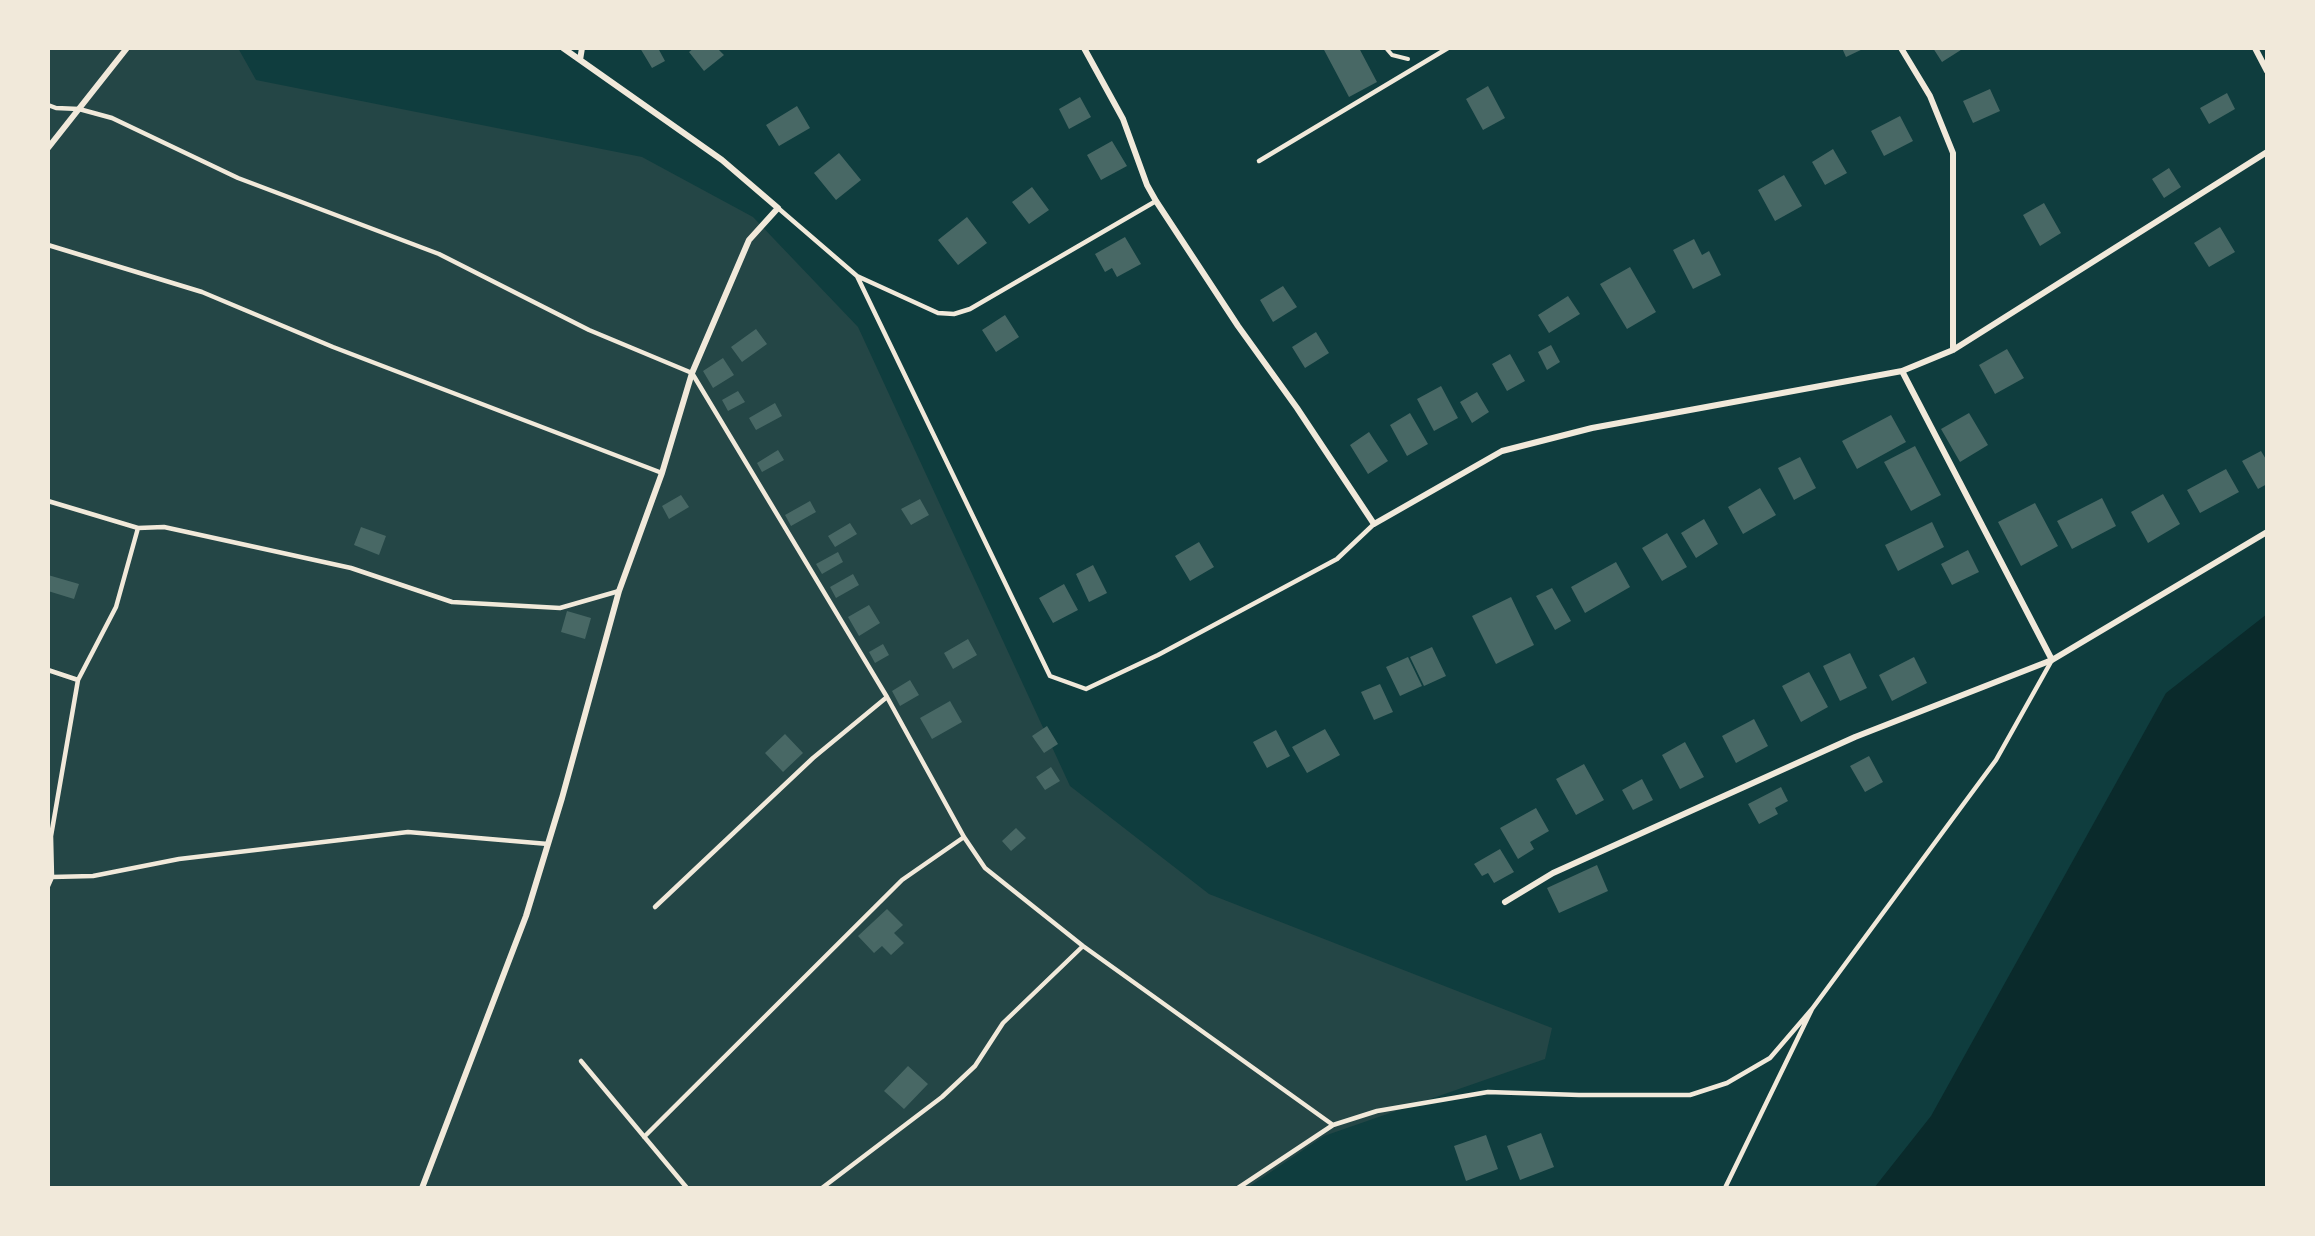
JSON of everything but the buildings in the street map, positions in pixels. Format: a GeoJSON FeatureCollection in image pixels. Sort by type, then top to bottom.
{"type":"FeatureCollection","features":[{"type":"Feature","properties":{"kind":"street"},"geometry":{"type":"LineString","coordinates":[[48,147],[127,48]]}},
{"type":"Feature","properties":{"kind":"street"},"geometry":{"type":"LineString","coordinates":[[422,1188],[526,916],[619,591],[662,473],[692,373],[749,240],[777,208],[722,160],[563,48]]}},
{"type":"Feature","properties":{"kind":"street"},"geometry":{"type":"LineString","coordinates":[[580,60],[582,48]]}},
{"type":"Feature","properties":{"kind":"street"},"geometry":{"type":"LineString","coordinates":[[1084,48],[1123,119],[1147,185],[1156,201],[1238,326],[1297,408],[1374,524],[1502,451],[1592,428],[1902,371],[1953,350],[2267,152]]}},
{"type":"Feature","properties":{"kind":"street"},"geometry":{"type":"LineString","coordinates":[[1901,48],[1930,96],[1953,153],[1953,350]]}},
{"type":"Feature","properties":{"kind":"street"},"geometry":{"type":"LineString","coordinates":[[2254,48],[2267,71]]}},
{"type":"Feature","properties":{"kind":"street"},"geometry":{"type":"LineString","coordinates":[[1902,371],[2052,660]]}},
{"type":"Feature","properties":{"kind":"street"},"geometry":{"type":"LineString","coordinates":[[1505,902],[1553,873],[1855,737],[2052,660],[2267,532]]}},
{"type":"Feature","properties":{"kind":"lane"},"geometry":{"type":"LineString","coordinates":[[1259,161],[1448,48]]}},
{"type":"Feature","properties":{"kind":"lane"},"geometry":{"type":"LineString","coordinates":[[48,105],[78,109],[112,118],[238,178],[439,254],[589,330],[692,373],[887,697],[964,837],[985,868],[1083,946],[1333,1125]]}},
{"type":"Feature","properties":{"kind":"lane"},"geometry":{"type":"LineString","coordinates":[[777,208],[857,276],[938,313],[954,314],[970,309],[1156,201]]}},
{"type":"Feature","properties":{"kind":"lane"},"geometry":{"type":"LineString","coordinates":[[48,245],[202,292],[333,348],[662,473]]}},
{"type":"Feature","properties":{"kind":"lane"},"geometry":{"type":"LineString","coordinates":[[857,276],[1050,676],[1086,689],[1158,655],[1337,559],[1374,524]]}},
{"type":"Feature","properties":{"kind":"lane"},"geometry":{"type":"LineString","coordinates":[[48,501],[138,528],[164,527],[351,568],[452,602],[560,608],[619,591]]}},
{"type":"Feature","properties":{"kind":"lane"},"geometry":{"type":"LineString","coordinates":[[48,886],[52,877],[50,836],[78,680],[116,607],[138,528]]}},
{"type":"Feature","properties":{"kind":"lane"},"geometry":{"type":"LineString","coordinates":[[1238,1188],[1333,1125],[1377,1111],[1488,1092],[1690,1095],[1727,1083],[1770,1058],[1812,1009],[1996,760],[2052,660]]}},
{"type":"Feature","properties":{"kind":"lane"},"geometry":{"type":"LineString","coordinates":[[48,670],[78,680]]}},
{"type":"Feature","properties":{"kind":"lane"},"geometry":{"type":"LineString","coordinates":[[655,907],[813,758],[887,697]]}},
{"type":"Feature","properties":{"kind":"lane"},"geometry":{"type":"LineString","coordinates":[[52,877],[93,876],[179,859],[408,832],[548,844]]}},
{"type":"Feature","properties":{"kind":"lane"},"geometry":{"type":"LineString","coordinates":[[644,1137],[902,880],[964,837]]}},
{"type":"Feature","properties":{"kind":"lane"},"geometry":{"type":"LineString","coordinates":[[822,1188],[942,1097],[975,1066],[1004,1023],[1083,946]]}},
{"type":"Feature","properties":{"kind":"lane"},"geometry":{"type":"LineString","coordinates":[[1725,1188],[1812,1009]]}},
{"type":"Feature","properties":{"kind":"lane"},"geometry":{"type":"LineString","coordinates":[[581,1061],[687,1188]]}},
{"type":"Feature","properties":{"kind":"shaded area"},"geometry":{"type":"Polygon","coordinates":[[[48,48],[238,48],[256,80],[642,157],[753,217],[858,327],[1070,786],[1209,894],[1552,1028],[1545,1059],[1324,1136],[1247,1188],[48,1188],[48,48]]]}},
{"type":"Feature","properties":{"kind":"shaded area"},"geometry":{"type":"Polygon","coordinates":[[[2267,614],[2267,1188],[1874,1188],[1931,1116],[2166,693],[2267,614]]]}}]}
